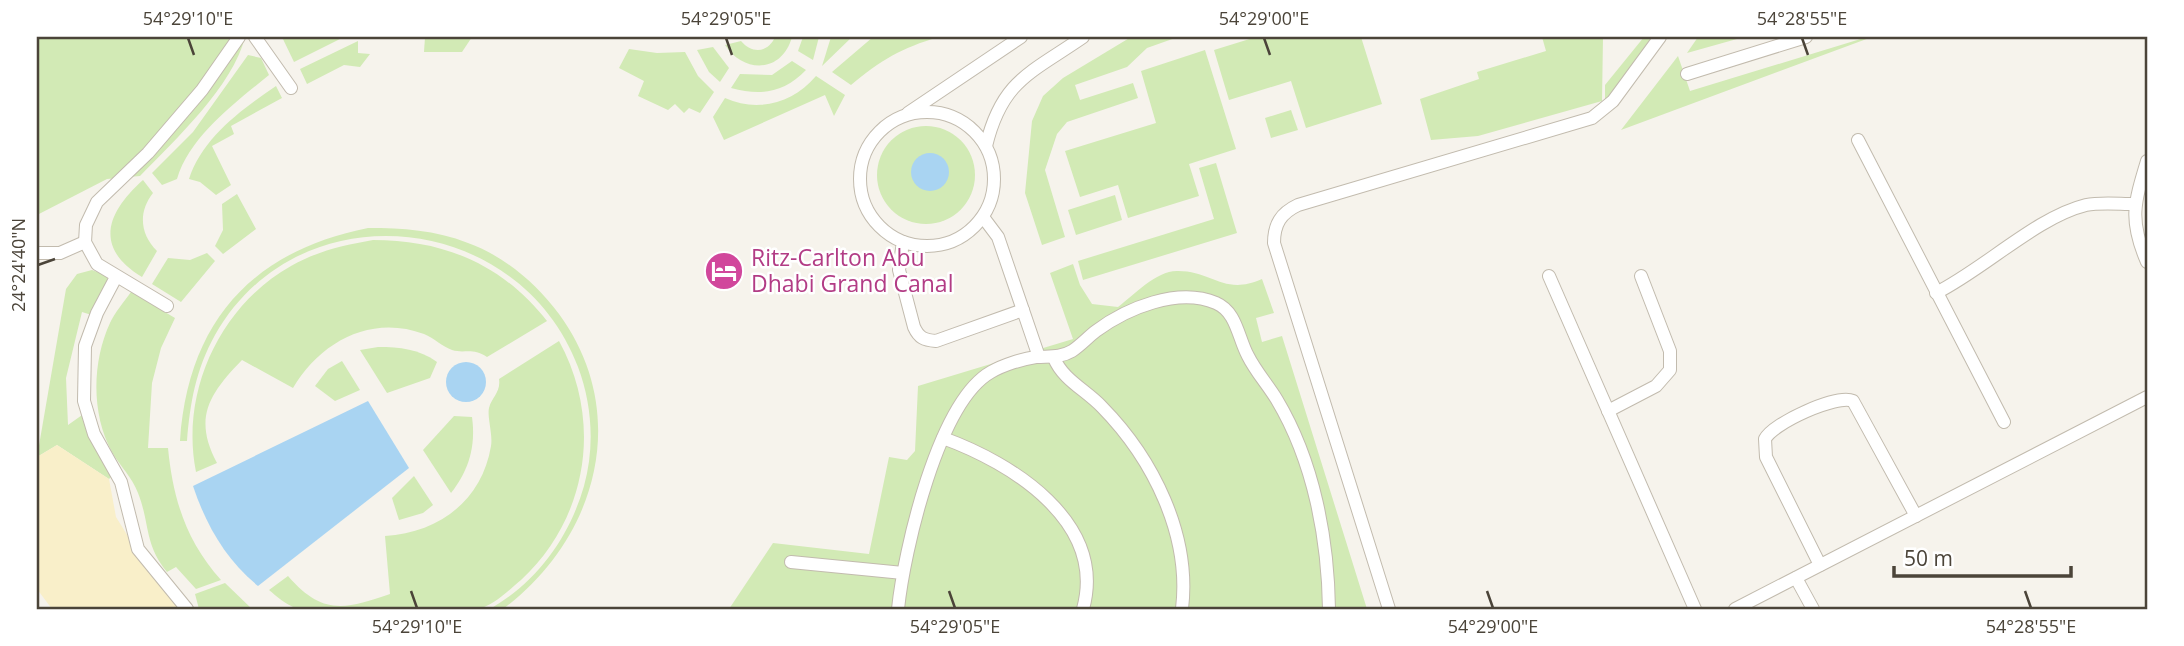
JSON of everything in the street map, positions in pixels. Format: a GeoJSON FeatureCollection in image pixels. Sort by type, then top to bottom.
{"type":"FeatureCollection","features":[{"type":"Feature","properties":{"kind":"lane"},"geometry":{"type":"LineString","coordinates":[[167,306],[97,264],[85,242],[86,225],[97,202],[178,120],[239,37]]}},
{"type":"Feature","properties":{"kind":"lane"},"geometry":{"type":"LineString","coordinates":[[255,37],[290,88]]}},
{"type":"Feature","properties":{"kind":"lane"},"geometry":{"type":"LineString","coordinates":[[902,117],[920,112],[940,113],[958,119],[974,131],[986,146],[995,174],[990,204],[973,228],[947,243],[918,246],[903,242],[881,228],[866,206],[860,180],[861,167],[871,142],[889,123],[1021,37]]}},
{"type":"Feature","properties":{"kind":"lane"},"geometry":{"type":"LineString","coordinates":[[986,146],[993,115],[1006,95],[1016,84],[1083,37]]}},
{"type":"Feature","properties":{"kind":"lane"},"geometry":{"type":"LineString","coordinates":[[1389,609],[1274,243],[1277,223],[1289,209],[1298,205],[1592,118],[1614,101],[1660,37]]}},
{"type":"Feature","properties":{"kind":"lane"},"geometry":{"type":"LineString","coordinates":[[1687,74],[1806,37]]}},
{"type":"Feature","properties":{"kind":"lane"},"geometry":{"type":"LineString","coordinates":[[1858,140],[2004,422]]}},
{"type":"Feature","properties":{"kind":"lane"},"geometry":{"type":"LineString","coordinates":[[2146,170],[2134,204],[2134,227],[2147,262]]}},
{"type":"Feature","properties":{"kind":"lane"},"geometry":{"type":"LineString","coordinates":[[1937,293],[2063,214],[2088,204],[2134,204]]}},
{"type":"Feature","properties":{"kind":"lane"},"geometry":{"type":"LineString","coordinates":[[983,217],[998,237],[1040,357]]}},
{"type":"Feature","properties":{"kind":"lane"},"geometry":{"type":"LineString","coordinates":[[37,253],[60,253],[85,242]]}},
{"type":"Feature","properties":{"kind":"lane"},"geometry":{"type":"LineString","coordinates":[[903,242],[899,270],[914,327],[918,335],[926,340],[936,341],[1023,310]]}},
{"type":"Feature","properties":{"kind":"lane"},"geometry":{"type":"LineString","coordinates":[[1549,276],[1695,609]]}},
{"type":"Feature","properties":{"kind":"lane"},"geometry":{"type":"LineString","coordinates":[[1608,411],[1656,386],[1671,370],[1670,351],[1641,276]]}},
{"type":"Feature","properties":{"kind":"lane"},"geometry":{"type":"LineString","coordinates":[[116,277],[97,313],[85,346],[84,401],[94,434],[121,482],[138,549],[187,609]]}},
{"type":"Feature","properties":{"kind":"lane"},"geometry":{"type":"LineString","coordinates":[[898,609],[903,573],[921,502],[943,438],[961,403],[976,383],[993,371],[1040,357],[1054,358],[1072,351],[1107,324],[1142,306],[1179,299],[1197,299],[1214,302],[1227,310],[1250,360],[1278,401],[1296,439],[1323,532],[1329,609]]}},
{"type":"Feature","properties":{"kind":"lane"},"geometry":{"type":"LineString","coordinates":[[1054,358],[1062,372],[1118,424],[1134,444],[1159,488],[1180,551],[1183,572],[1182,609]]}},
{"type":"Feature","properties":{"kind":"lane"},"geometry":{"type":"LineString","coordinates":[[1735,609],[2147,397]]}},
{"type":"Feature","properties":{"kind":"lane"},"geometry":{"type":"LineString","coordinates":[[1820,565],[1766,457],[1765,439],[1772,429],[1833,400],[1853,401],[1916,516]]}},
{"type":"Feature","properties":{"kind":"lane"},"geometry":{"type":"LineString","coordinates":[[943,438],[1005,466],[1055,509],[1078,541],[1084,557],[1087,590],[1083,609]]}},
{"type":"Feature","properties":{"kind":"lane"},"geometry":{"type":"LineString","coordinates":[[791,562],[903,573]]}},
{"type":"Feature","properties":{"kind":"lane"},"geometry":{"type":"LineString","coordinates":[[1796,578],[1813,609]]}},
{"type":"Feature","properties":{"kind":"green space"},"geometry":{"type":"Polygon","coordinates":[[[37,37],[245,37],[238,56],[216,93],[140,176],[107,179],[37,215],[37,37]]]}},
{"type":"Feature","properties":{"kind":"green space"},"geometry":{"type":"Polygon","coordinates":[[[282,37],[344,37],[294,62],[282,37]]]}},
{"type":"Feature","properties":{"kind":"green space"},"geometry":{"type":"Polygon","coordinates":[[[425,37],[472,37],[462,52],[424,52],[425,37]]]}},
{"type":"Feature","properties":{"kind":"green space"},"geometry":{"type":"Polygon","coordinates":[[[775,37],[792,37],[780,58],[762,65],[742,61],[725,45],[741,41],[750,48],[759,50],[768,46],[775,37]]]}},
{"type":"Feature","properties":{"kind":"green space"},"geometry":{"type":"Polygon","coordinates":[[[803,37],[819,37],[813,60],[798,51],[803,37]]]}},
{"type":"Feature","properties":{"kind":"green space"},"geometry":{"type":"Polygon","coordinates":[[[831,37],[852,37],[822,66],[831,37]]]}},
{"type":"Feature","properties":{"kind":"green space"},"geometry":{"type":"Polygon","coordinates":[[[873,37],[939,37],[892,56],[851,85],[832,72],[873,37]]]}},
{"type":"Feature","properties":{"kind":"green space"},"geometry":{"type":"Polygon","coordinates":[[[1131,37],[1178,37],[1147,48],[1127,67],[1075,85],[1080,100],[1133,83],[1138,98],[1067,122],[1057,134],[1045,170],[1065,237],[1042,245],[1025,193],[1032,121],[1043,96],[1063,78],[1131,37]]]}},
{"type":"Feature","properties":{"kind":"green space"},"geometry":{"type":"Polygon","coordinates":[[[1256,37],[1361,37],[1382,104],[1306,128],[1291,81],[1229,100],[1214,50],[1256,37]]]}},
{"type":"Feature","properties":{"kind":"green space"},"geometry":{"type":"Polygon","coordinates":[[[1542,37],[1603,37],[1602,101],[1478,136],[1431,140],[1420,99],[1479,79],[1477,72],[1546,51],[1542,37]]]}},
{"type":"Feature","properties":{"kind":"green space"},"geometry":{"type":"Polygon","coordinates":[[[1644,37],[1659,37],[1605,103],[1605,85],[1644,37]]]}},
{"type":"Feature","properties":{"kind":"green space"},"geometry":{"type":"Polygon","coordinates":[[[1698,37],[1744,37],[1687,53],[1698,37]]]}},
{"type":"Feature","properties":{"kind":"green space"},"geometry":{"type":"Polygon","coordinates":[[[1872,37],[1621,130],[1678,56],[1690,91],[1872,37]]]}},
{"type":"Feature","properties":{"kind":"green space"},"geometry":{"type":"Polygon","coordinates":[[[358,41],[358,53],[370,54],[360,67],[344,65],[307,84],[300,69],[358,41]]]}},
{"type":"Feature","properties":{"kind":"green space"},"geometry":{"type":"Polygon","coordinates":[[[713,47],[729,68],[720,82],[709,72],[697,50],[713,47]]]}},
{"type":"Feature","properties":{"kind":"green space"},"geometry":{"type":"Polygon","coordinates":[[[629,49],[657,53],[685,52],[698,76],[714,92],[700,113],[689,108],[684,113],[675,104],[668,110],[638,96],[644,81],[619,68],[629,49]]]}},
{"type":"Feature","properties":{"kind":"green space"},"geometry":{"type":"Polygon","coordinates":[[[1205,50],[1236,149],[1189,164],[1199,196],[1128,218],[1118,185],[1080,197],[1065,151],[1156,123],[1141,71],[1205,50]]]}},
{"type":"Feature","properties":{"kind":"green space"},"geometry":{"type":"Polygon","coordinates":[[[248,55],[261,58],[269,75],[215,121],[192,149],[177,179],[162,185],[152,173],[193,132],[248,55]]]}},
{"type":"Feature","properties":{"kind":"green space"},"geometry":{"type":"Polygon","coordinates":[[[792,61],[806,70],[781,88],[752,92],[731,88],[740,74],[772,75],[792,61]]]}},
{"type":"Feature","properties":{"kind":"green space"},"geometry":{"type":"Polygon","coordinates":[[[816,76],[845,95],[834,116],[825,95],[724,140],[713,117],[725,98],[750,105],[774,103],[797,93],[816,76]]]}},
{"type":"Feature","properties":{"kind":"green space"},"geometry":{"type":"Polygon","coordinates":[[[276,86],[282,98],[231,126],[234,134],[212,146],[231,185],[216,195],[200,182],[189,179],[203,150],[213,138],[250,104],[276,86]]]}},
{"type":"Feature","properties":{"kind":"green space"},"geometry":{"type":"Polygon","coordinates":[[[1291,110],[1298,130],[1271,138],[1265,118],[1291,110]]]}},
{"type":"Feature","properties":{"kind":"green space"},"geometry":{"type":"Polygon","coordinates":[[[926,126],[945,130],[961,140],[971,156],[975,175],[971,194],[961,210],[945,220],[926,224],[907,220],[891,210],[881,194],[877,175],[881,156],[891,140],[907,130],[926,126]]]}},
{"type":"Feature","properties":{"kind":"green space"},"geometry":{"type":"Polygon","coordinates":[[[1216,163],[1237,233],[1083,280],[1078,261],[1214,219],[1199,168],[1216,163]]]}},
{"type":"Feature","properties":{"kind":"green space"},"geometry":{"type":"Polygon","coordinates":[[[143,180],[153,193],[143,215],[144,230],[157,251],[142,277],[117,254],[111,242],[111,230],[120,205],[143,180]]]}},
{"type":"Feature","properties":{"kind":"green space"},"geometry":{"type":"Polygon","coordinates":[[[237,194],[256,229],[223,254],[215,246],[223,230],[222,204],[237,194]]]}},
{"type":"Feature","properties":{"kind":"green space"},"geometry":{"type":"Polygon","coordinates":[[[1115,195],[1122,220],[1076,235],[1068,210],[1115,195]]]}},
{"type":"Feature","properties":{"kind":"green space"},"geometry":{"type":"Polygon","coordinates":[[[368,228],[406,229],[443,235],[494,255],[530,281],[550,303],[581,353],[594,392],[598,433],[594,473],[581,511],[562,547],[535,580],[503,609],[490,609],[522,586],[549,557],[578,505],[590,456],[589,411],[578,367],[549,315],[508,275],[459,249],[406,237],[351,239],[299,256],[252,287],[208,348],[195,386],[187,441],[180,441],[186,399],[196,361],[212,327],[233,298],[260,274],[291,254],[327,239],[368,228]]]}},
{"type":"Feature","properties":{"kind":"green space"},"geometry":{"type":"Polygon","coordinates":[[[373,240],[424,245],[470,259],[511,284],[547,321],[487,357],[473,351],[452,350],[424,334],[404,329],[366,330],[332,345],[317,357],[293,388],[242,360],[221,384],[208,407],[206,433],[217,463],[196,472],[194,412],[200,382],[211,354],[244,304],[266,283],[301,261],[321,252],[373,240]]]}},
{"type":"Feature","properties":{"kind":"green space"},"geometry":{"type":"Polygon","coordinates":[[[207,253],[215,261],[181,302],[152,284],[168,258],[190,260],[207,253]]]}},
{"type":"Feature","properties":{"kind":"green space"},"geometry":{"type":"Polygon","coordinates":[[[1073,264],[1080,285],[1092,304],[1118,307],[1154,279],[1170,272],[1190,272],[1238,285],[1262,279],[1274,313],[1256,318],[1262,342],[1282,336],[1367,609],[729,609],[773,543],[869,554],[889,457],[907,460],[915,451],[918,386],[1073,339],[1050,273],[1073,264]]]}},
{"type":"Feature","properties":{"kind":"green space"},"geometry":{"type":"Polygon","coordinates":[[[92,270],[105,275],[113,287],[98,317],[82,312],[66,378],[68,425],[85,413],[115,473],[109,479],[57,445],[37,457],[66,289],[77,274],[92,270]]]}},
{"type":"Feature","properties":{"kind":"green space"},"geometry":{"type":"Polygon","coordinates":[[[131,292],[175,318],[161,348],[152,383],[148,448],[168,448],[173,485],[183,519],[199,550],[221,580],[196,589],[176,567],[167,572],[154,552],[138,493],[112,452],[100,421],[96,388],[100,354],[110,323],[131,292]]]}},
{"type":"Feature","properties":{"kind":"green space"},"geometry":{"type":"Polygon","coordinates":[[[559,341],[573,372],[581,403],[584,435],[582,467],[574,498],[561,528],[544,555],[521,580],[483,608],[440,611],[303,610],[288,604],[269,590],[288,576],[312,598],[334,606],[346,606],[390,594],[385,536],[404,534],[439,521],[467,498],[486,466],[491,446],[489,408],[498,391],[499,379],[559,341]]]}},
{"type":"Feature","properties":{"kind":"green space"},"geometry":{"type":"Polygon","coordinates":[[[378,347],[409,350],[437,362],[430,378],[387,393],[360,350],[378,347]]]}},
{"type":"Feature","properties":{"kind":"green space"},"geometry":{"type":"Polygon","coordinates":[[[342,361],[360,390],[335,401],[315,386],[328,369],[342,361]]]}},
{"type":"Feature","properties":{"kind":"green space"},"geometry":{"type":"Polygon","coordinates":[[[454,416],[472,417],[473,438],[467,466],[451,493],[423,450],[454,416]]]}},
{"type":"Feature","properties":{"kind":"green space"},"geometry":{"type":"Polygon","coordinates":[[[414,476],[433,505],[423,513],[399,520],[392,498],[414,476]]]}},
{"type":"Feature","properties":{"kind":"green space"},"geometry":{"type":"Polygon","coordinates":[[[225,583],[252,609],[199,609],[195,594],[225,583]]]}},
{"type":"Feature","properties":{"kind":"sand"},"geometry":{"type":"Polygon","coordinates":[[[57,445],[109,479],[116,517],[149,570],[182,609],[52,609],[37,589],[37,457],[57,445]]]}},
{"type":"Feature","properties":{"kind":"water"},"geometry":{"type":"Polygon","coordinates":[[[930,153],[944,158],[949,172],[944,186],[930,191],[916,186],[911,172],[916,158],[930,153]]]}},
{"type":"Feature","properties":{"kind":"water"},"geometry":{"type":"Polygon","coordinates":[[[466,362],[480,368],[486,382],[480,396],[466,402],[452,396],[446,382],[452,368],[466,362]]]}},
{"type":"Feature","properties":{"kind":"water"},"geometry":{"type":"Polygon","coordinates":[[[368,401],[409,468],[258,586],[236,565],[218,541],[193,486],[368,401]]]}},
{"type":"Feature","properties":{"kind":"place","name":"Ritz-Carlton Abu Dhabi Grand Canal"},"geometry":{"type":"Point","coordinates":[724,271]}}]}
